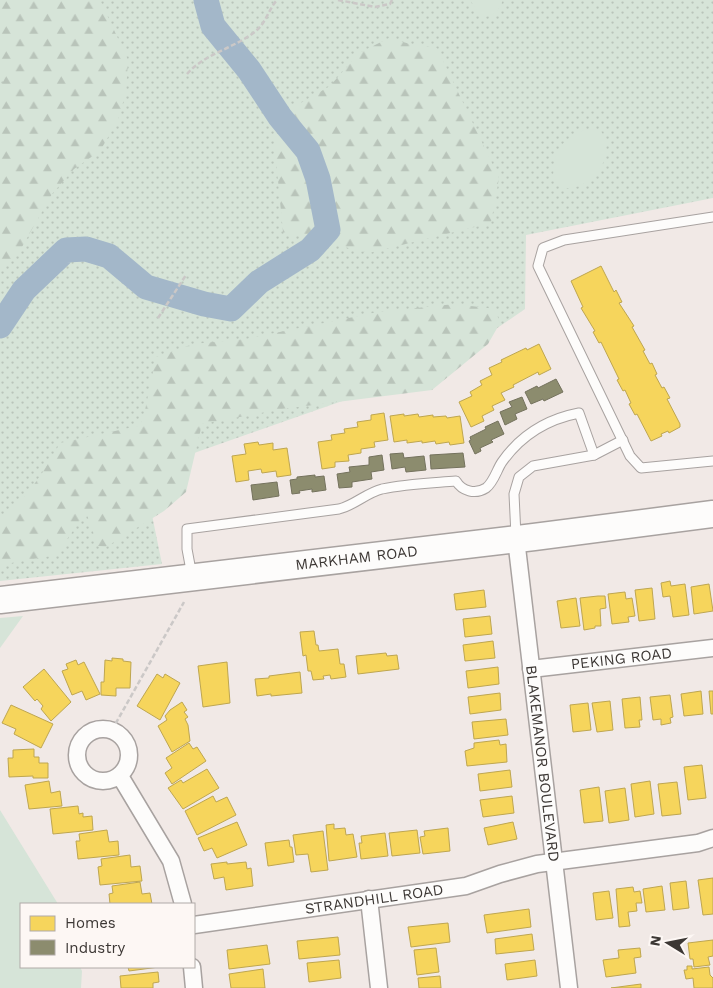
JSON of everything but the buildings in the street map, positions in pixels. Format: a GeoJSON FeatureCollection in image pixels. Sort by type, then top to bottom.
{"type":"FeatureCollection","features":[{"type":"Feature","properties":{"kind":"main road","name":"MARKHAM ROAD"},"geometry":{"type":"LineString","coordinates":[[0,600],[713,514]]}},
{"type":"Feature","properties":{"kind":"street","name":"BLAKEMANOR BOULEVARD"},"geometry":{"type":"LineString","coordinates":[[516,539],[569,988]]}},
{"type":"Feature","properties":{"kind":"street","name":"PEKING ROAD"},"geometry":{"type":"LineString","coordinates":[[531,669],[713,648]]}},
{"type":"Feature","properties":{"kind":"street"},"geometry":{"type":"LineString","coordinates":[[103,729],[112,730],[124,740],[129,754],[128,762],[120,776],[112,780],[103,781],[94,780],[86,775],[77,760],[77,751],[80,742],[86,735],[103,729]]}},
{"type":"Feature","properties":{"kind":"street"},"geometry":{"type":"LineString","coordinates":[[120,776],[171,861],[183,903]]}},
{"type":"Feature","properties":{"kind":"street","name":"STRANDHILL ROAD"},"geometry":{"type":"LineString","coordinates":[[195,925],[369,899],[413,895],[466,886],[500,874],[554,861],[698,843],[713,838]]}},
{"type":"Feature","properties":{"kind":"street"},"geometry":{"type":"LineString","coordinates":[[369,899],[379,988]]}},
{"type":"Feature","properties":{"kind":"street"},"geometry":{"type":"LineString","coordinates":[[192,968],[194,988]]}},
{"type":"Feature","properties":{"kind":"lane"},"geometry":{"type":"LineString","coordinates":[[713,217],[564,240],[543,248],[538,266],[630,456],[641,468],[713,461]]}},
{"type":"Feature","properties":{"kind":"lane"},"geometry":{"type":"LineString","coordinates":[[192,578],[187,549],[187,529],[342,508],[354,504],[374,491],[387,488],[456,481],[465,490],[480,490],[489,485],[504,460],[526,437],[553,420],[579,413],[594,455]]}},
{"type":"Feature","properties":{"kind":"lane"},"geometry":{"type":"LineString","coordinates":[[516,539],[514,494],[518,478],[532,466],[594,455],[623,440]]}},
{"type":"Feature","properties":{"kind":"path"},"geometry":{"type":"LineString","coordinates":[[187,74],[194,65],[237,43],[258,29],[276,0]]}},
{"type":"Feature","properties":{"kind":"path"},"geometry":{"type":"LineString","coordinates":[[338,0],[375,7],[390,4],[392,0]]}},
{"type":"Feature","properties":{"kind":"path"},"geometry":{"type":"LineString","coordinates":[[158,318],[186,275]]}},
{"type":"Feature","properties":{"kind":"path"},"geometry":{"type":"LineString","coordinates":[[112,730],[184,602]]}},
{"type":"Feature","properties":{"kind":"green space"},"geometry":{"type":"Polygon","coordinates":[[[0,0],[713,0],[713,198],[526,235],[525,309],[442,366],[143,471],[162,564],[0,581],[0,0]]]}},
{"type":"Feature","properties":{"kind":"green space"},"geometry":{"type":"Polygon","coordinates":[[[0,0],[100,0],[128,60],[126,92],[118,120],[100,151],[74,169],[52,194],[18,254],[0,271],[0,93],[4,78],[0,76],[0,0]]]}},
{"type":"Feature","properties":{"kind":"green space"},"geometry":{"type":"Polygon","coordinates":[[[470,0],[503,0],[495,13],[490,16],[481,17],[470,0]]]}},
{"type":"Feature","properties":{"kind":"green space"},"geometry":{"type":"Polygon","coordinates":[[[389,38],[410,44],[437,48],[499,178],[491,223],[369,253],[283,232],[274,139],[280,115],[330,86],[359,53],[389,38]]]}},
{"type":"Feature","properties":{"kind":"green space"},"geometry":{"type":"Polygon","coordinates":[[[586,129],[600,130],[607,140],[605,160],[595,176],[580,186],[563,189],[553,180],[557,154],[564,143],[586,129]]]}},
{"type":"Feature","properties":{"kind":"green space"},"geometry":{"type":"Polygon","coordinates":[[[455,304],[495,309],[500,323],[488,344],[432,390],[282,409],[202,424],[186,492],[164,511],[106,547],[98,546],[86,512],[56,555],[0,565],[0,521],[34,485],[60,443],[138,426],[143,420],[156,357],[193,344],[246,339],[378,312],[455,304]]]}},
{"type":"Feature","properties":{"kind":"green space"},"geometry":{"type":"Polygon","coordinates":[[[23,616],[0,648],[0,618],[23,616]]]}},
{"type":"Feature","properties":{"kind":"green space"},"geometry":{"type":"Polygon","coordinates":[[[0,810],[57,903],[20,903],[20,968],[80,968],[82,971],[81,988],[0,988],[0,810]]]}},
{"type":"Feature","properties":{"kind":"waterway"},"geometry":{"type":"LineString","coordinates":[[0,326],[24,290],[66,250],[86,249],[109,256],[146,287],[204,304],[231,309],[259,282],[310,250],[328,230],[318,179],[308,151],[280,117],[249,70],[213,26],[206,0]]}}]}
